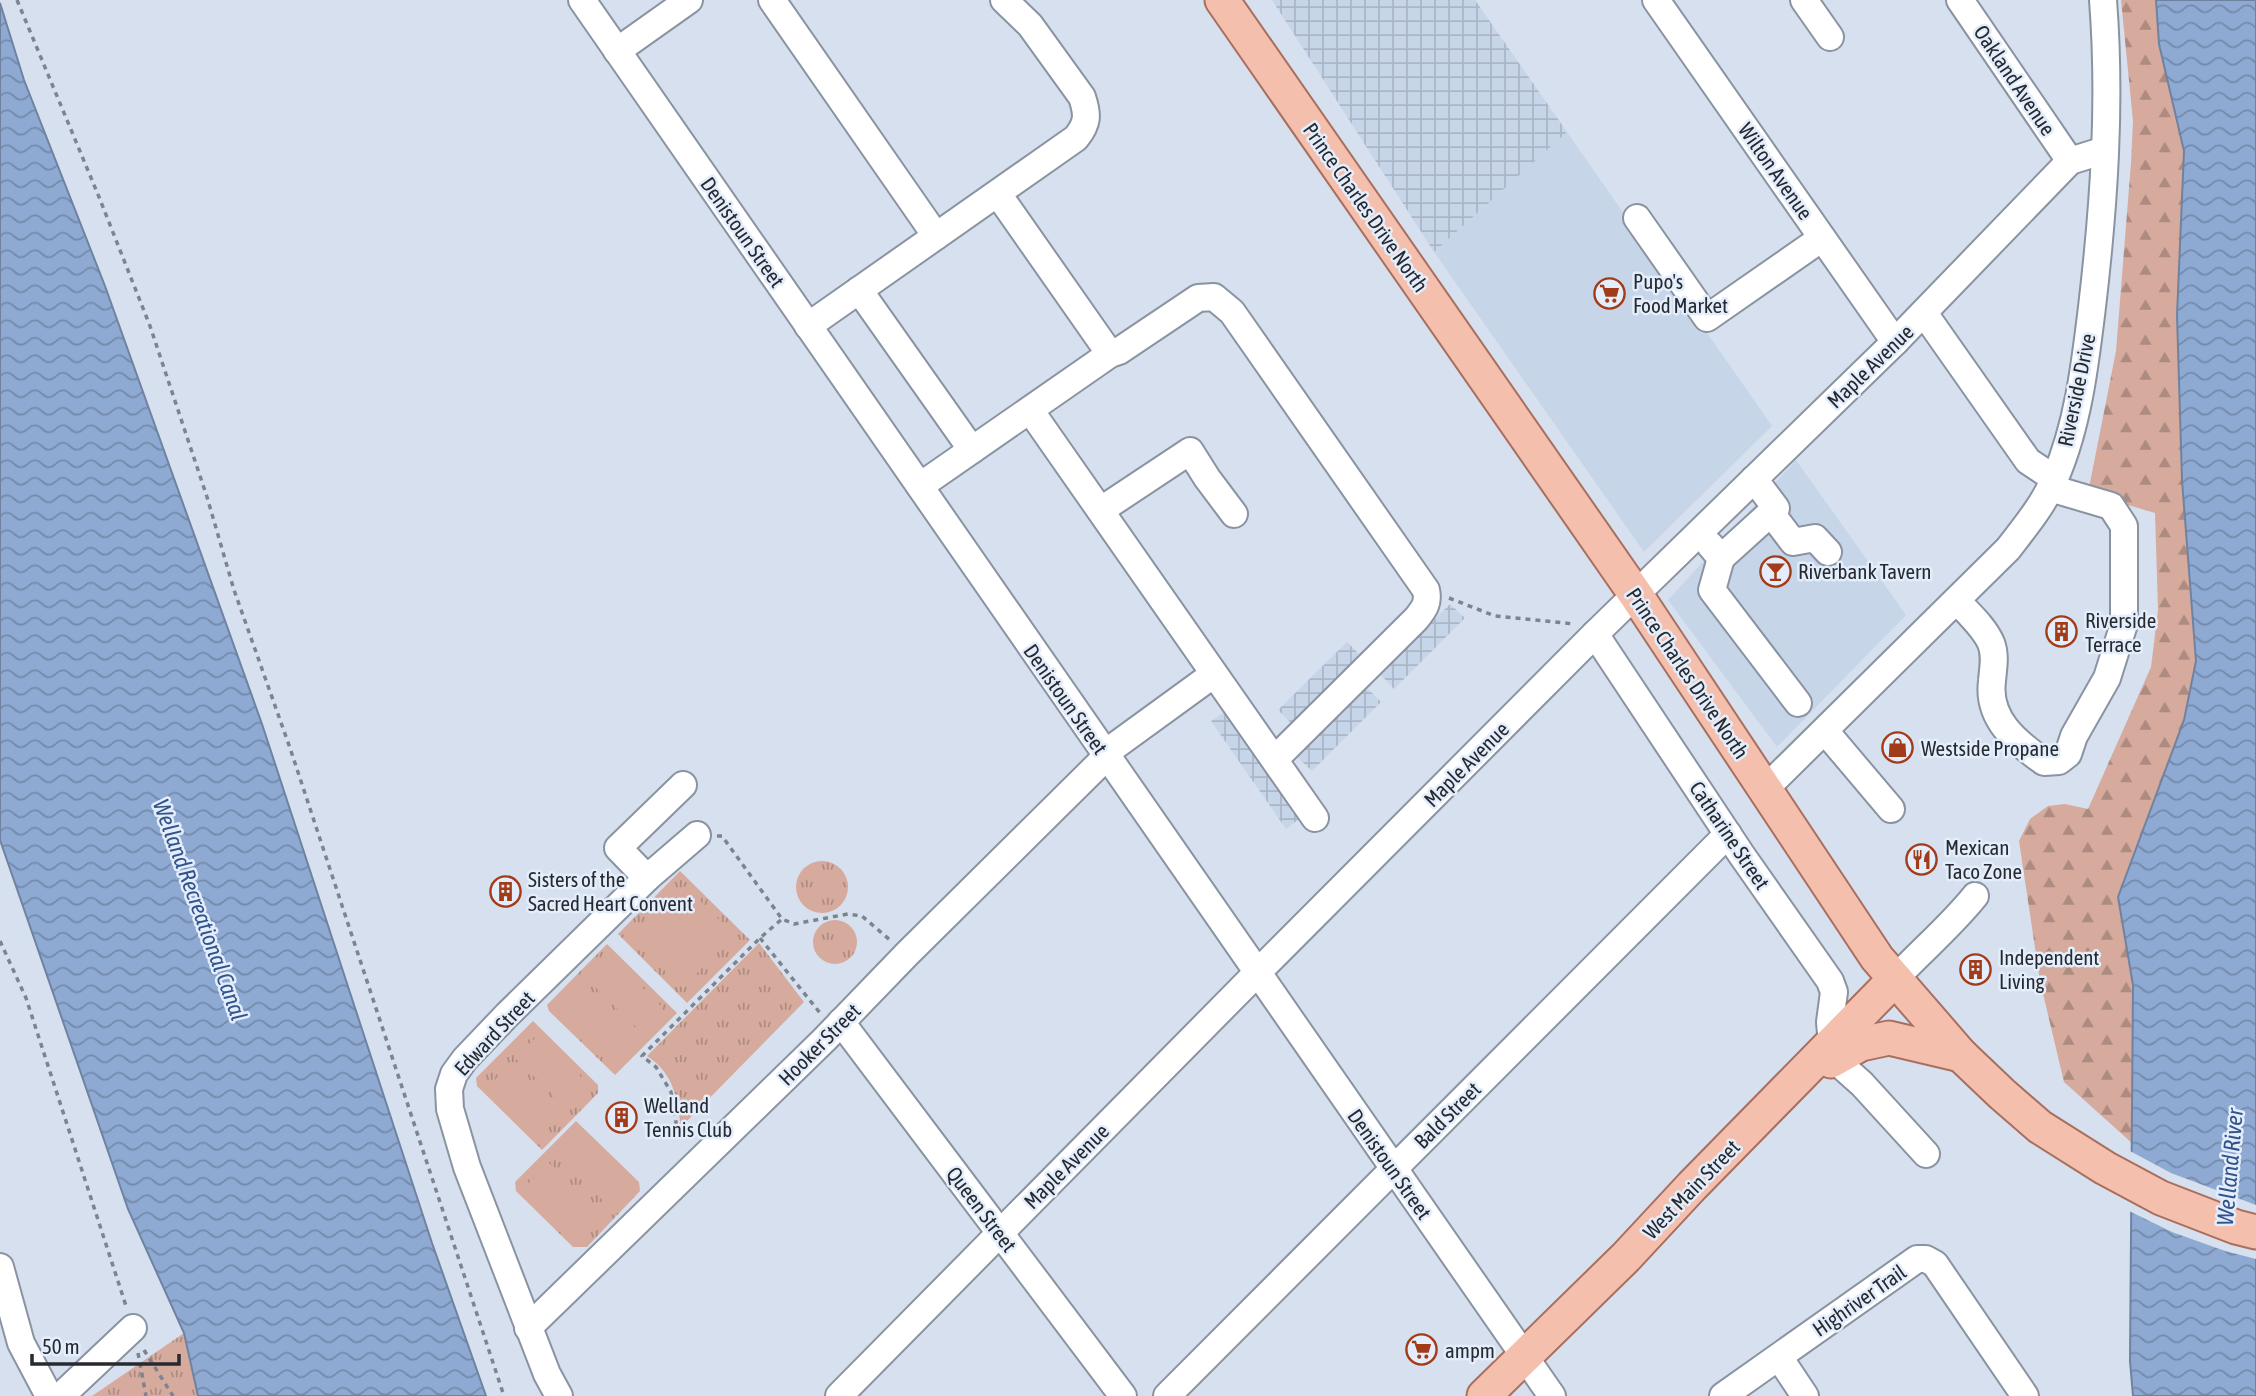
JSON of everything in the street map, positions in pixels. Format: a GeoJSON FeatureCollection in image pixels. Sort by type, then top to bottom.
{"type":"FeatureCollection","features":[{"type":"Feature","properties":{"kind":"main road","name":"Prince Charles Drive North"},"geometry":{"type":"LineString","coordinates":[[1222,0],[1636,595],[1877,958],[1961,1055],[2040,1127],[2105,1168],[2153,1194],[2192,1211],[2256,1232]]}},
{"type":"Feature","properties":{"kind":"main road","name":"West Main Street"},"geometry":{"type":"LineString","coordinates":[[1483,1396],[1626,1257],[1692,1186],[1825,1056],[1895,979]]}},
{"type":"Feature","properties":{"kind":"main road"},"geometry":{"type":"LineString","coordinates":[[1825,1056],[1869,1041],[1889,1038],[1961,1055]]}},
{"type":"Feature","properties":{"kind":"street","name":"Denistoun Street"},"geometry":{"type":"LineString","coordinates":[[582,0],[1552,1396]]}},
{"type":"Feature","properties":{"kind":"street"},"geometry":{"type":"LineString","coordinates":[[617,51],[690,0]]}},
{"type":"Feature","properties":{"kind":"street"},"geometry":{"type":"LineString","coordinates":[[772,0],[936,236]]}},
{"type":"Feature","properties":{"kind":"street"},"geometry":{"type":"LineString","coordinates":[[808,326],[998,194],[1076,138],[1084,128],[1086,111],[1082,97],[1030,25],[1004,0]]}},
{"type":"Feature","properties":{"kind":"street","name":"Wilton Avenue"},"geometry":{"type":"LineString","coordinates":[[1656,0],[1895,342]]}},
{"type":"Feature","properties":{"kind":"street"},"geometry":{"type":"LineString","coordinates":[[1804,0],[1830,37]]}},
{"type":"Feature","properties":{"kind":"street","name":"Oakland Avenue"},"geometry":{"type":"LineString","coordinates":[[1960,0],[2070,161]]}},
{"type":"Feature","properties":{"kind":"street","name":"Riverside Drive"},"geometry":{"type":"LineString","coordinates":[[1765,789],[2008,549],[2033,516],[2052,484],[2074,422],[2099,245],[2108,82],[2103,0]]}},
{"type":"Feature","properties":{"kind":"street","name":"Maple Avenue"},"geometry":{"type":"LineString","coordinates":[[839,1396],[1593,636],[1924,313],[2070,161],[2105,150]]}},
{"type":"Feature","properties":{"kind":"street"},"geometry":{"type":"LineString","coordinates":[[998,194],[1110,354]]}},
{"type":"Feature","properties":{"kind":"street"},"geometry":{"type":"LineString","coordinates":[[1637,218],[1707,318],[1822,238]]}},
{"type":"Feature","properties":{"kind":"street"},"geometry":{"type":"LineString","coordinates":[[859,290],[972,450]]}},
{"type":"Feature","properties":{"kind":"street"},"geometry":{"type":"LineString","coordinates":[[919,486],[1110,354],[1119,351],[1198,298],[1221,301],[1232,312],[1426,590],[1427,597],[1426,605],[1416,619],[1275,759]]}},
{"type":"Feature","properties":{"kind":"street"},"geometry":{"type":"LineString","coordinates":[[1924,313],[2028,461],[2052,484],[2111,506],[2124,526],[2124,624],[2107,678],[2074,736],[2068,754],[2059,761],[2044,762],[2020,744],[1998,719],[1991,699],[1994,664],[1991,644],[1957,601]]}},
{"type":"Feature","properties":{"kind":"street"},"geometry":{"type":"LineString","coordinates":[[1030,410],[1315,818]]}},
{"type":"Feature","properties":{"kind":"street"},"geometry":{"type":"LineString","coordinates":[[1101,510],[1190,450],[1234,514]]}},
{"type":"Feature","properties":{"kind":"street"},"geometry":{"type":"LineString","coordinates":[[1754,480],[1776,508],[1721,558],[1712,590],[1798,703]]}},
{"type":"Feature","properties":{"kind":"street"},"geometry":{"type":"LineString","coordinates":[[1771,513],[1793,542],[1815,538],[1828,552]]}},
{"type":"Feature","properties":{"kind":"street"},"geometry":{"type":"LineString","coordinates":[[1700,533],[1721,558]]}},
{"type":"Feature","properties":{"kind":"street","name":"Catharine Street"},"geometry":{"type":"LineString","coordinates":[[1593,636],[1833,987],[1834,998],[1825,1056]]}},
{"type":"Feature","properties":{"kind":"street","name":"Hooker Street"},"geometry":{"type":"LineString","coordinates":[[528,1328],[836,1027],[1105,755],[1214,674]]}},
{"type":"Feature","properties":{"kind":"street"},"geometry":{"type":"LineString","coordinates":[[1825,731],[1891,809]]}},
{"type":"Feature","properties":{"kind":"street"},"geometry":{"type":"LineString","coordinates":[[647,878],[618,848],[683,785]]}},
{"type":"Feature","properties":{"kind":"street","name":"Bald Street"},"geometry":{"type":"LineString","coordinates":[[1167,1396],[1728,834]]}},
{"type":"Feature","properties":{"kind":"street","name":"Edward Street"},"geometry":{"type":"LineString","coordinates":[[559,1396],[528,1328],[467,1167],[450,1109],[449,1089],[454,1074],[465,1059],[647,878],[697,835]]}},
{"type":"Feature","properties":{"kind":"street"},"geometry":{"type":"LineString","coordinates":[[1895,979],[1961,914],[1975,896]]}},
{"type":"Feature","properties":{"kind":"street","name":"Queen Street"},"geometry":{"type":"LineString","coordinates":[[836,1027],[1000,1233],[1123,1396]]}},
{"type":"Feature","properties":{"kind":"street"},"geometry":{"type":"LineString","coordinates":[[1825,1056],[1862,1084],[1926,1154]]}},
{"type":"Feature","properties":{"kind":"street","name":"Highriver Trail"},"geometry":{"type":"LineString","coordinates":[[1723,1396],[1917,1259],[1926,1259],[1935,1264],[2025,1396]]}},
{"type":"Feature","properties":{"kind":"street"},"geometry":{"type":"LineString","coordinates":[[0,1267],[20,1343],[49,1396]]}},
{"type":"Feature","properties":{"kind":"street"},"geometry":{"type":"LineString","coordinates":[[61,1396],[133,1331]]}},
{"type":"Feature","properties":{"kind":"street"},"geometry":{"type":"LineString","coordinates":[[1779,1357],[1805,1396]]}},
{"type":"Feature","properties":{"kind":"path"},"geometry":{"type":"LineString","coordinates":[[17,0],[150,326],[207,496],[234,590],[286,735],[504,1396]]}},
{"type":"Feature","properties":{"kind":"path"},"geometry":{"type":"LineString","coordinates":[[1427,597],[1455,599],[1494,616],[1579,625],[1593,636]]}},
{"type":"Feature","properties":{"kind":"path"},"geometry":{"type":"LineString","coordinates":[[697,835],[722,836],[782,919],[794,924],[848,914],[862,916],[906,954]]}},
{"type":"Feature","properties":{"kind":"path"},"geometry":{"type":"LineString","coordinates":[[678,1135],[671,1092],[656,1067],[642,1056],[782,919]]}},
{"type":"Feature","properties":{"kind":"path"},"geometry":{"type":"LineString","coordinates":[[760,938],[823,1017],[836,1027]]}},
{"type":"Feature","properties":{"kind":"path"},"geometry":{"type":"LineString","coordinates":[[0,941],[26,998],[133,1331],[146,1396]]}},
{"type":"Feature","properties":{"kind":"path"},"geometry":{"type":"LineString","coordinates":[[133,1331],[173,1396]]}},
{"type":"Feature","properties":{"kind":"shaded area"},"geometry":{"type":"Polygon","coordinates":[[[1272,0],[1475,0],[1567,132],[1434,252],[1272,0]]]}},
{"type":"Feature","properties":{"kind":"shaded area"},"geometry":{"type":"Polygon","coordinates":[[[1567,132],[1772,426],[1644,552],[1434,252],[1567,132]]]}},
{"type":"Feature","properties":{"kind":"shaded area"},"geometry":{"type":"Polygon","coordinates":[[[1796,460],[1906,615],[1777,747],[1668,600],[1796,460]]]}},
{"type":"Feature","properties":{"kind":"shaded area"},"geometry":{"type":"Polygon","coordinates":[[[1450,604],[1465,618],[1394,689],[1380,674],[1450,604]]]}},
{"type":"Feature","properties":{"kind":"shaded area"},"geometry":{"type":"Polygon","coordinates":[[[1347,642],[1361,656],[1293,725],[1278,710],[1347,642]]]}},
{"type":"Feature","properties":{"kind":"shaded area"},"geometry":{"type":"Polygon","coordinates":[[[1366,687],[1381,702],[1312,771],[1297,757],[1366,687]]]}},
{"type":"Feature","properties":{"kind":"shaded area"},"geometry":{"type":"Polygon","coordinates":[[[1227,710],[1302,817],[1286,829],[1211,721],[1227,710]]]}},
{"type":"Feature","properties":{"kind":"green space"},"geometry":{"type":"Polygon","coordinates":[[[2121,0],[2156,0],[2159,44],[2184,151],[2177,315],[2182,480],[2196,661],[2184,720],[2118,897],[2133,985],[2133,1144],[2064,1082],[2040,981],[2019,841],[2030,819],[2048,806],[2065,804],[2088,809],[2151,667],[2158,610],[2155,513],[2088,493],[2116,351],[2131,163],[2133,121],[2121,0]]]}},
{"type":"Feature","properties":{"kind":"green space"},"geometry":{"type":"Polygon","coordinates":[[[822,861],[832,863],[840,869],[846,877],[846,897],[840,905],[832,911],[822,913],[812,911],[804,905],[798,897],[796,887],[798,877],[804,869],[812,863],[822,861]]]}},
{"type":"Feature","properties":{"kind":"green space"},"geometry":{"type":"Polygon","coordinates":[[[680,871],[750,940],[687,1003],[618,934],[680,871]]]}},
{"type":"Feature","properties":{"kind":"green space"},"geometry":{"type":"Polygon","coordinates":[[[685,886],[735,935],[712,958],[663,909],[685,886]]]}},
{"type":"Feature","properties":{"kind":"green space"},"geometry":{"type":"Polygon","coordinates":[[[656,916],[705,965],[682,988],[633,939],[656,916]]]}},
{"type":"Feature","properties":{"kind":"green space"},"geometry":{"type":"Polygon","coordinates":[[[835,920],[850,927],[857,942],[850,957],[835,964],[820,957],[813,942],[820,927],[835,920]]]}},
{"type":"Feature","properties":{"kind":"green space"},"geometry":{"type":"Polygon","coordinates":[[[759,943],[804,1002],[681,1127],[676,1096],[669,1078],[647,1056],[759,943]]]}},
{"type":"Feature","properties":{"kind":"green space"},"geometry":{"type":"Polygon","coordinates":[[[607,944],[677,1013],[615,1075],[549,1011],[547,1005],[607,944]]]}},
{"type":"Feature","properties":{"kind":"green space"},"geometry":{"type":"Polygon","coordinates":[[[613,959],[663,1008],[640,1031],[590,982],[613,959]]]}},
{"type":"Feature","properties":{"kind":"green space"},"geometry":{"type":"Polygon","coordinates":[[[583,990],[632,1039],[610,1062],[560,1013],[583,990]]]}},
{"type":"Feature","properties":{"kind":"green space"},"geometry":{"type":"Polygon","coordinates":[[[533,1021],[598,1085],[598,1093],[542,1150],[477,1086],[476,1078],[533,1021]]]}},
{"type":"Feature","properties":{"kind":"green space"},"geometry":{"type":"Polygon","coordinates":[[[538,1035],[588,1084],[565,1107],[515,1058],[538,1035]]]}},
{"type":"Feature","properties":{"kind":"green space"},"geometry":{"type":"Polygon","coordinates":[[[510,1064],[560,1113],[537,1137],[487,1088],[510,1064]]]}},
{"type":"Feature","properties":{"kind":"green space"},"geometry":{"type":"Polygon","coordinates":[[[576,1121],[639,1182],[640,1191],[587,1247],[573,1247],[516,1191],[515,1182],[576,1121]]]}},
{"type":"Feature","properties":{"kind":"green space"},"geometry":{"type":"Polygon","coordinates":[[[580,1132],[630,1181],[607,1204],[557,1155],[580,1132]]]}},
{"type":"Feature","properties":{"kind":"green space"},"geometry":{"type":"Polygon","coordinates":[[[549,1163],[599,1212],[577,1235],[526,1186],[549,1163]]]}},
{"type":"Feature","properties":{"kind":"green space"},"geometry":{"type":"Polygon","coordinates":[[[184,1333],[198,1396],[92,1396],[184,1333]]]}},
{"type":"Feature","properties":{"kind":"water","name":"Welland River"},"geometry":{"type":"Polygon","coordinates":[[[2156,0],[2256,0],[2256,1396],[2133,1396],[2130,1361],[2133,985],[2118,897],[2184,720],[2196,661],[2182,480],[2177,315],[2184,151],[2159,44],[2156,0]]]}},
{"type":"Feature","properties":{"kind":"water","name":"Welland Recreational Canal"},"geometry":{"type":"Polygon","coordinates":[[[0,3],[24,80],[105,286],[262,724],[432,1243],[486,1396],[198,1396],[184,1333],[128,1209],[0,840],[0,3]]]}},
{"type":"Feature","properties":{"kind":"pier"},"geometry":{"type":"Polygon","coordinates":[[[2130,1151],[2171,1173],[2256,1205],[2256,1259],[2172,1232],[2129,1211],[2130,1151]]]}},
{"type":"Feature","properties":{"kind":"place","name":"Pupo's Food Market"},"geometry":{"type":"Point","coordinates":[1610,293]}},
{"type":"Feature","properties":{"kind":"place","name":"Riverbank Tavern"},"geometry":{"type":"Point","coordinates":[1775,571]}},
{"type":"Feature","properties":{"kind":"place","name":"Riverside Terrace"},"geometry":{"type":"Point","coordinates":[2062,632]}},
{"type":"Feature","properties":{"kind":"place","name":"Westside Propane"},"geometry":{"type":"Point","coordinates":[1898,748]}},
{"type":"Feature","properties":{"kind":"place","name":"Mexican Taco Zone"},"geometry":{"type":"Point","coordinates":[1922,859]}},
{"type":"Feature","properties":{"kind":"place","name":"Sisters of the Sacred Heart Convent"},"geometry":{"type":"Point","coordinates":[505,891]}},
{"type":"Feature","properties":{"kind":"place","name":"Independent Living"},"geometry":{"type":"Point","coordinates":[1976,969]}},
{"type":"Feature","properties":{"kind":"place","name":"Welland Tennis Club"},"geometry":{"type":"Point","coordinates":[621,1117]}},
{"type":"Feature","properties":{"kind":"place","name":"ampm"},"geometry":{"type":"Point","coordinates":[1422,1350]}}]}
